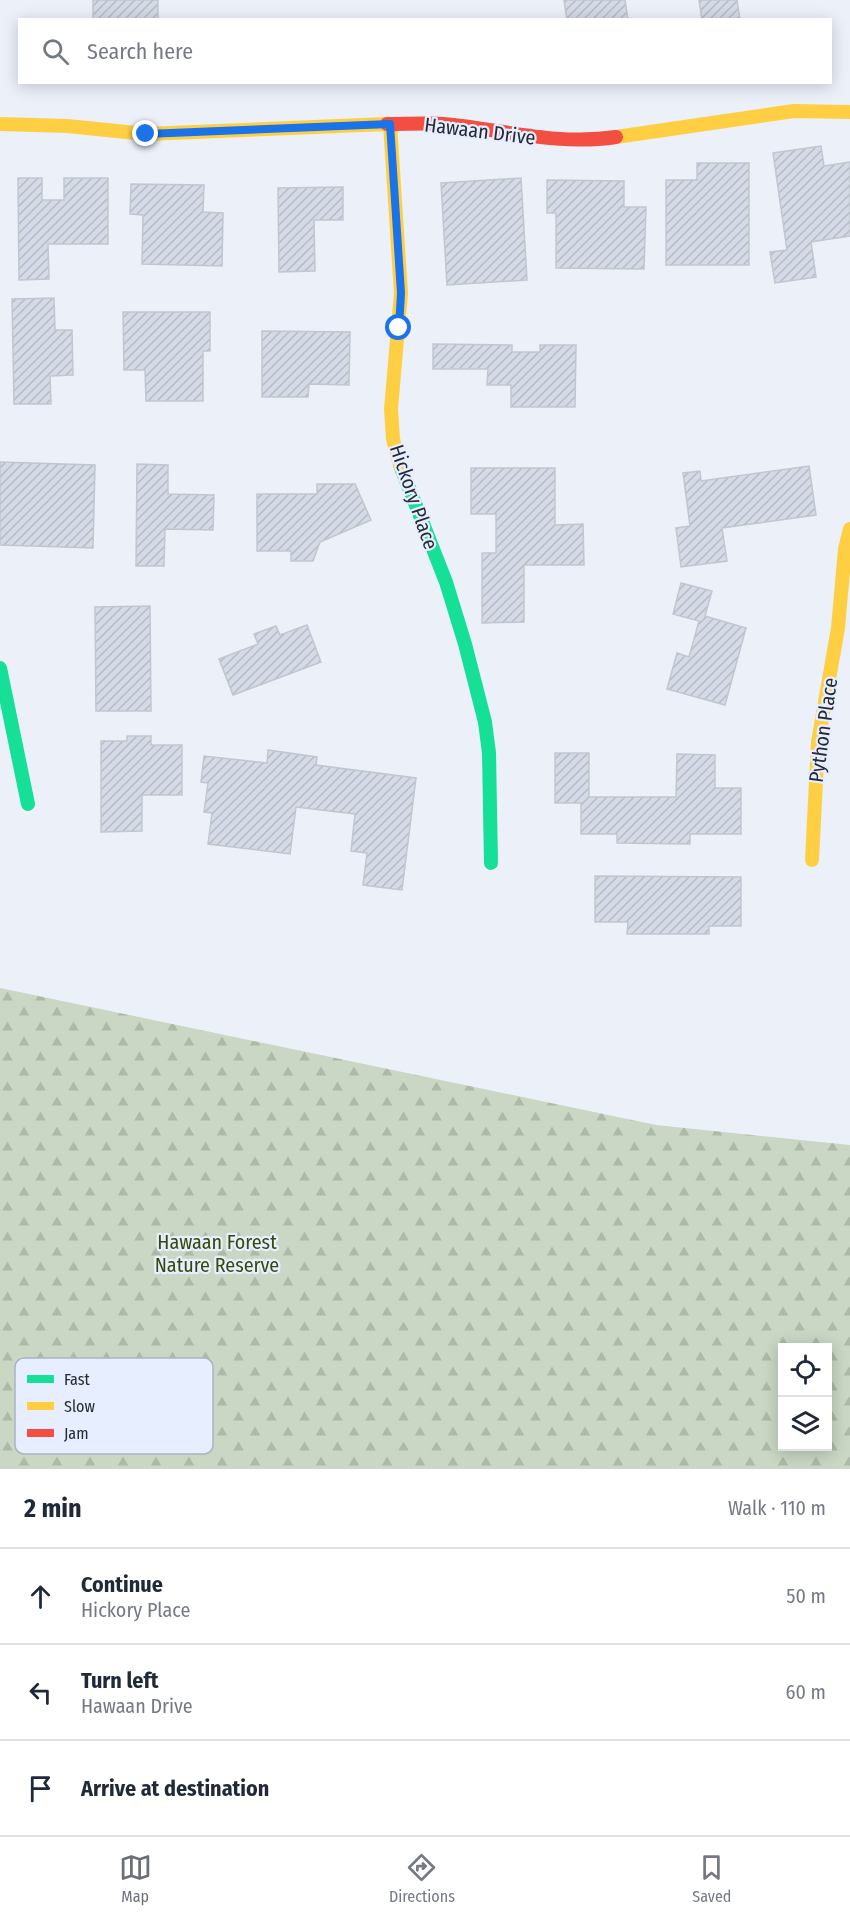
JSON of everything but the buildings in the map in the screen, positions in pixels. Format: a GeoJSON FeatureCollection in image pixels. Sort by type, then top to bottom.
{"type":"FeatureCollection","features":[{"type":"Feature","properties":{"kind":"street","name":"Hawaan Drive"},"geometry":{"type":"LineString","coordinates":[[0,124],[67,126],[146,134],[441,124],[530,137],[584,140],[794,111],[850,112]]}},
{"type":"Feature","properties":{"kind":"street","name":"Hickory Place"},"geometry":{"type":"LineString","coordinates":[[390,124],[401,293],[391,409],[393,439],[402,475],[446,582],[485,722],[489,753],[491,863]]}},
{"type":"Feature","properties":{"kind":"street","name":"Python Place"},"geometry":{"type":"LineString","coordinates":[[812,860],[818,742],[838,628],[842,579],[850,529]]}},
{"type":"Feature","properties":{"kind":"street"},"geometry":{"type":"LineString","coordinates":[[0,668],[28,804]]}},
{"type":"Feature","properties":{"kind":"green space","name":"Hawaan Forest Nature Reserve"},"geometry":{"type":"Polygon","coordinates":[[[0,988],[656,1125],[850,1145],[850,1469],[0,1469],[0,988]]]}},
{"type":"Feature","properties":{"kind":"traffic: fast"},"geometry":{"type":"LineString","coordinates":[[400,465],[446,582],[485,722],[489,753],[491,863]]}},
{"type":"Feature","properties":{"kind":"traffic: fast"},"geometry":{"type":"LineString","coordinates":[[0,668],[28,804]]}},
{"type":"Feature","properties":{"kind":"traffic: slow"},"geometry":{"type":"LineString","coordinates":[[616,137],[794,111],[850,112]]}},
{"type":"Feature","properties":{"kind":"traffic: slow"},"geometry":{"type":"LineString","coordinates":[[0,124],[67,126],[146,134],[387,124]]}},
{"type":"Feature","properties":{"kind":"traffic: slow"},"geometry":{"type":"LineString","coordinates":[[390,124],[401,293],[391,409],[393,439],[400,465]]}},
{"type":"Feature","properties":{"kind":"traffic: slow"},"geometry":{"type":"LineString","coordinates":[[812,860],[818,742],[838,628],[845,549],[850,529]]}},
{"type":"Feature","properties":{"kind":"traffic: jam"},"geometry":{"type":"LineString","coordinates":[[387,124],[443,124],[551,138],[616,137]]}},
{"type":"Feature","properties":{"kind":"route"},"geometry":{"type":"LineString","coordinates":[[146,134],[390,124],[401,293],[399,328]]}}]}
